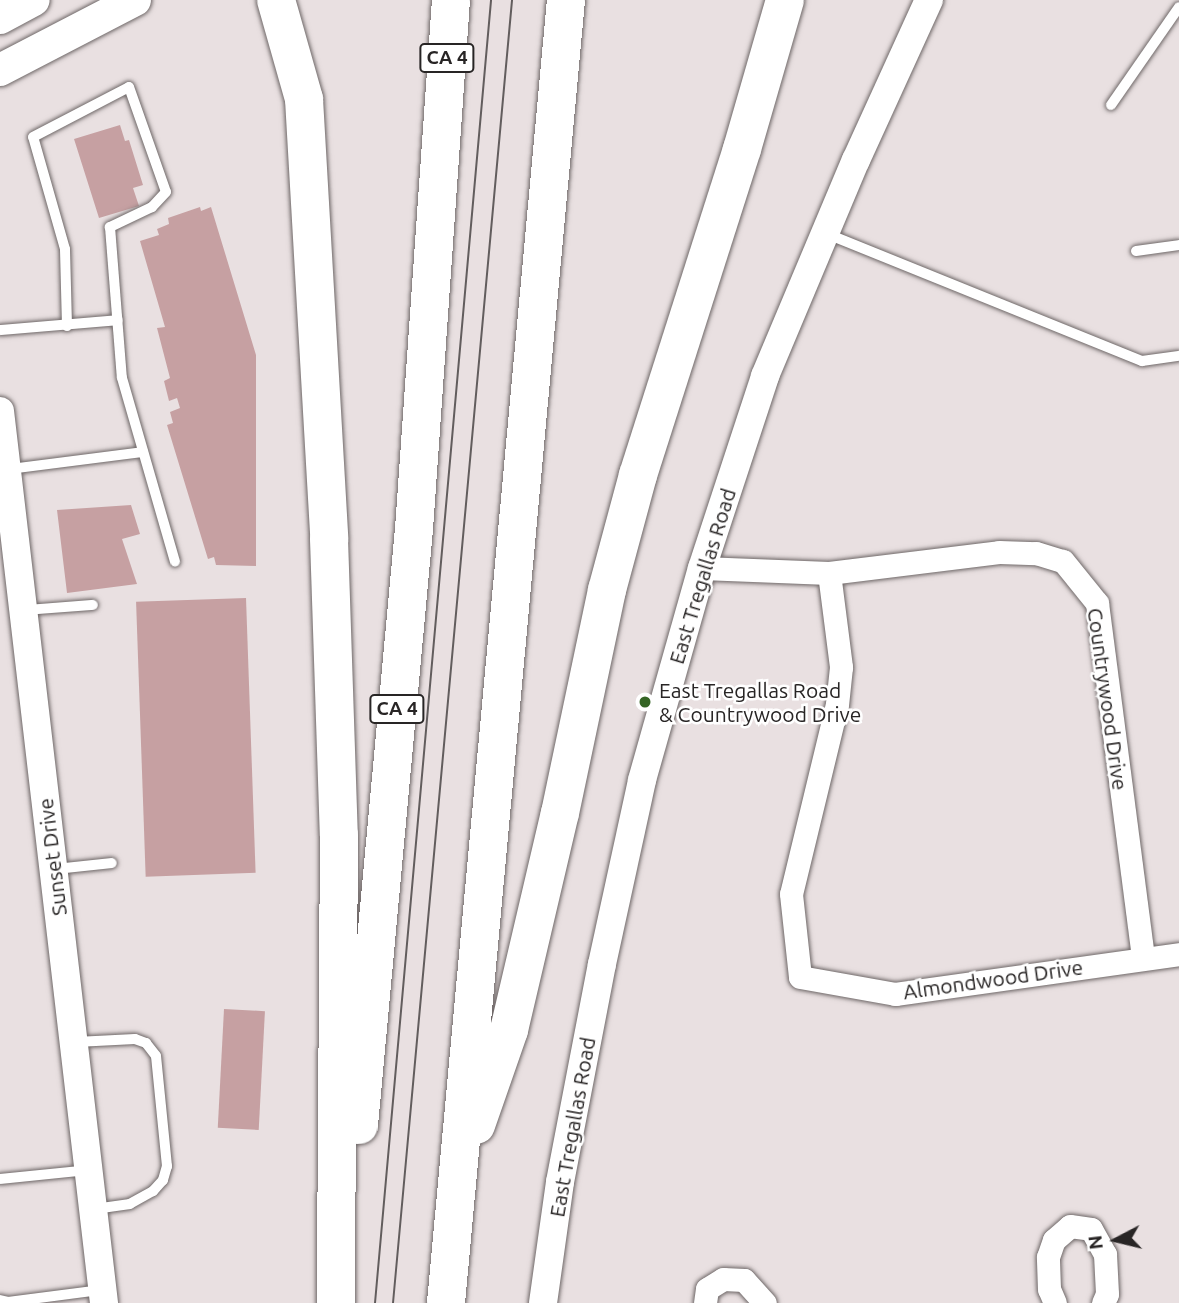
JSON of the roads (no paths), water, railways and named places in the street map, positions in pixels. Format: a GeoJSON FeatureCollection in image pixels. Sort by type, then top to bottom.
{"type":"FeatureCollection","features":[{"type":"Feature","properties":{"kind":"highway"},"geometry":{"type":"LineString","coordinates":[[276,0],[304,99],[329,539],[339,835],[337,1303]]}},
{"type":"Feature","properties":{"kind":"highway"},"geometry":{"type":"LineString","coordinates":[[442,0],[443,115]]}},
{"type":"Feature","properties":{"kind":"highway","name":"CA 4"},"geometry":{"type":"LineString","coordinates":[[343,1303],[414,529],[451,0]]}},
{"type":"Feature","properties":{"kind":"highway"},"geometry":{"type":"LineString","coordinates":[[446,1303],[566,0]]}},
{"type":"Feature","properties":{"kind":"highway"},"geometry":{"type":"LineString","coordinates":[[457,1180],[509,1030],[560,813],[607,590],[638,475],[742,149],[785,0]]}},
{"type":"Feature","properties":{"kind":"main road"},"geometry":{"type":"LineString","coordinates":[[0,18],[34,0]]}},
{"type":"Feature","properties":{"kind":"main road"},"geometry":{"type":"LineString","coordinates":[[0,70],[135,0]]}},
{"type":"Feature","properties":{"kind":"street","name":"East Tregallas Road"},"geometry":{"type":"LineString","coordinates":[[543,1303],[560,1182],[605,951],[642,780],[702,568],[765,376],[825,233],[929,0]]}},
{"type":"Feature","properties":{"kind":"street","name":"Sunset Drive"},"geometry":{"type":"LineString","coordinates":[[0,411],[104,1296]]}},
{"type":"Feature","properties":{"kind":"street","name":"Countrywood Drive"},"geometry":{"type":"LineString","coordinates":[[702,568],[829,573],[999,552],[1036,553],[1063,561],[1083,582],[1097,603],[1143,958]]}},
{"type":"Feature","properties":{"kind":"street","name":"Almondwood Drive"},"geometry":{"type":"LineString","coordinates":[[829,573],[841,667],[837,704],[791,894],[800,977],[895,994],[1179,954]]}},
{"type":"Feature","properties":{"kind":"street"},"geometry":{"type":"LineString","coordinates":[[1055,1303],[1049,1289],[1048,1258],[1055,1240],[1070,1226],[1091,1229],[1105,1254],[1107,1294],[1103,1303]]}},
{"type":"Feature","properties":{"kind":"street"},"geometry":{"type":"LineString","coordinates":[[705,1303],[707,1289],[723,1279],[744,1280],[765,1303]]}},
{"type":"Feature","properties":{"kind":"lane"},"geometry":{"type":"LineString","coordinates":[[1111,105],[1179,7]]}},
{"type":"Feature","properties":{"kind":"lane"},"geometry":{"type":"LineString","coordinates":[[67,326],[65,249],[33,137],[129,87],[166,192],[152,207],[110,227],[122,378],[175,562]]}},
{"type":"Feature","properties":{"kind":"lane"},"geometry":{"type":"LineString","coordinates":[[825,233],[1142,362],[1179,356]]}},
{"type":"Feature","properties":{"kind":"lane"},"geometry":{"type":"LineString","coordinates":[[1136,251],[1179,245]]}},
{"type":"Feature","properties":{"kind":"lane"},"geometry":{"type":"LineString","coordinates":[[0,330],[118,320]]}},
{"type":"Feature","properties":{"kind":"lane"},"geometry":{"type":"LineString","coordinates":[[7,469],[143,452]]}},
{"type":"Feature","properties":{"kind":"lane"},"geometry":{"type":"LineString","coordinates":[[23,611],[93,605]]}},
{"type":"Feature","properties":{"kind":"lane"},"geometry":{"type":"LineString","coordinates":[[53,869],[112,863]]}},
{"type":"Feature","properties":{"kind":"lane"},"geometry":{"type":"LineString","coordinates":[[73,1042],[135,1039],[146,1043],[156,1056],[167,1166],[163,1180],[153,1191],[130,1204],[93,1209]]}},
{"type":"Feature","properties":{"kind":"lane"},"geometry":{"type":"LineString","coordinates":[[0,1179],[88,1170]]}},
{"type":"Feature","properties":{"kind":"lane"},"geometry":{"type":"LineString","coordinates":[[0,1300],[8,1302],[104,1296]]}},
{"type":"Feature","properties":{"kind":"tram line"},"geometry":{"type":"LineString","coordinates":[[375,1303],[491,0]]}},
{"type":"Feature","properties":{"kind":"tram line"},"geometry":{"type":"LineString","coordinates":[[393,1303],[512,0]]}},
{"type":"Feature","properties":{"kind":"place","name":"East Tregallas Road & Countrywood Drive"},"geometry":{"type":"Point","coordinates":[645,702]}}]}
